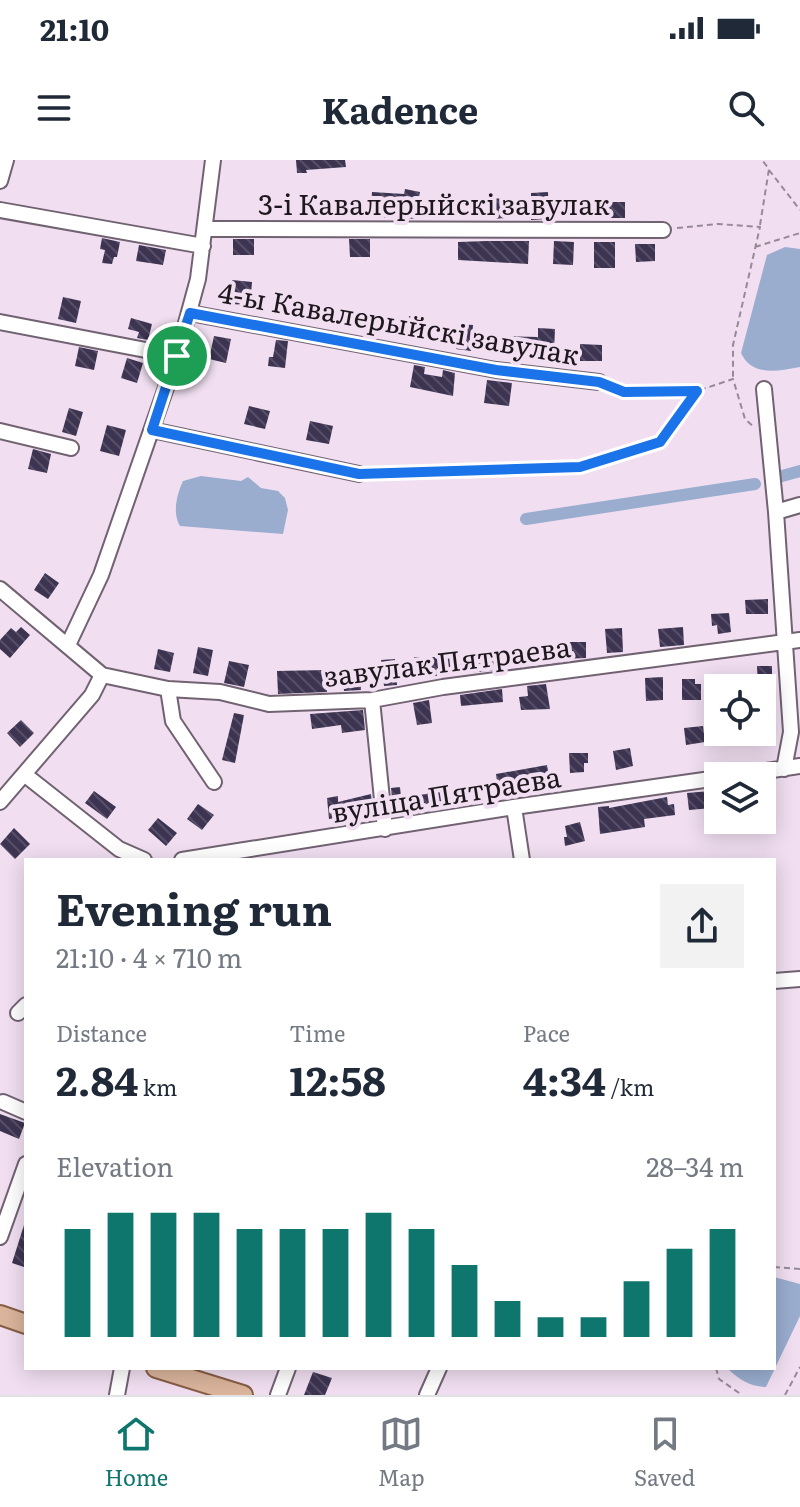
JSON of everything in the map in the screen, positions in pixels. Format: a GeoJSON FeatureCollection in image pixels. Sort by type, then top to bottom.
{"type":"FeatureCollection","features":[{"type":"Feature","properties":{"kind":"main road"},"geometry":{"type":"LineString","coordinates":[[0,1315],[24,1323]]}},
{"type":"Feature","properties":{"kind":"main road"},"geometry":{"type":"LineString","coordinates":[[162,1370],[243,1395]]}},
{"type":"Feature","properties":{"kind":"street"},"geometry":{"type":"LineString","coordinates":[[0,181],[6,160]]}},
{"type":"Feature","properties":{"kind":"street"},"geometry":{"type":"LineString","coordinates":[[68,645],[101,575],[190,313],[203,246],[213,160]]}},
{"type":"Feature","properties":{"kind":"street"},"geometry":{"type":"LineString","coordinates":[[0,210],[203,246]]}},
{"type":"Feature","properties":{"kind":"street","name":"3-і Кавалерыйскі завулак"},"geometry":{"type":"LineString","coordinates":[[205,229],[663,230]]}},
{"type":"Feature","properties":{"kind":"street","name":"4-ы Кавалерыйскі завулак"},"geometry":{"type":"LineString","coordinates":[[190,313],[496,370],[599,382]]}},
{"type":"Feature","properties":{"kind":"street"},"geometry":{"type":"LineString","coordinates":[[0,322],[177,356]]}},
{"type":"Feature","properties":{"kind":"street"},"geometry":{"type":"LineString","coordinates":[[764,389],[791,732],[784,769]]}},
{"type":"Feature","properties":{"kind":"street"},"geometry":{"type":"LineString","coordinates":[[152,430],[359,474]]}},
{"type":"Feature","properties":{"kind":"street"},"geometry":{"type":"LineString","coordinates":[[0,431],[71,448]]}},
{"type":"Feature","properties":{"kind":"street"},"geometry":{"type":"LineString","coordinates":[[776,512],[800,505]]}},
{"type":"Feature","properties":{"kind":"street"},"geometry":{"type":"LineString","coordinates":[[0,589],[102,675],[92,695],[0,802]]}},
{"type":"Feature","properties":{"kind":"street","name":"завулак Пятраева"},"geometry":{"type":"LineString","coordinates":[[102,675],[168,689],[220,692],[269,704],[372,700],[443,687],[800,640]]}},
{"type":"Feature","properties":{"kind":"street"},"geometry":{"type":"LineString","coordinates":[[168,689],[173,721],[214,782]]}},
{"type":"Feature","properties":{"kind":"street"},"geometry":{"type":"LineString","coordinates":[[372,700],[385,829]]}},
{"type":"Feature","properties":{"kind":"street"},"geometry":{"type":"LineString","coordinates":[[776,770],[800,766]]}},
{"type":"Feature","properties":{"kind":"street"},"geometry":{"type":"LineString","coordinates":[[24,774],[119,849],[139,858]]}},
{"type":"Feature","properties":{"kind":"street","name":"вуліца Пятраева"},"geometry":{"type":"LineString","coordinates":[[226,857],[514,807],[704,780]]}},
{"type":"Feature","properties":{"kind":"street"},"geometry":{"type":"LineString","coordinates":[[514,807],[522,858]]}},
{"type":"Feature","properties":{"kind":"street"},"geometry":{"type":"LineString","coordinates":[[776,981],[800,979]]}},
{"type":"Feature","properties":{"kind":"street"},"geometry":{"type":"LineString","coordinates":[[3,1102],[24,1111]]}},
{"type":"Feature","properties":{"kind":"street"},"geometry":{"type":"LineString","coordinates":[[0,1237],[24,1170]]}},
{"type":"Feature","properties":{"kind":"street"},"geometry":{"type":"LineString","coordinates":[[117,1395],[122,1370]]}},
{"type":"Feature","properties":{"kind":"street"},"geometry":{"type":"LineString","coordinates":[[278,1395],[287,1370]]}},
{"type":"Feature","properties":{"kind":"street"},"geometry":{"type":"LineString","coordinates":[[427,1395],[438,1370]]}},
{"type":"Feature","properties":{"kind":"path"},"geometry":{"type":"LineString","coordinates":[[762,160],[800,210]]}},
{"type":"Feature","properties":{"kind":"path"},"geometry":{"type":"LineString","coordinates":[[768,440],[745,419],[733,379],[733,345],[760,227],[769,169]]}},
{"type":"Feature","properties":{"kind":"path"},"geometry":{"type":"LineString","coordinates":[[663,230],[718,224],[760,227]]}},
{"type":"Feature","properties":{"kind":"path"},"geometry":{"type":"LineString","coordinates":[[755,248],[800,233]]}},
{"type":"Feature","properties":{"kind":"path"},"geometry":{"type":"LineString","coordinates":[[599,382],[624,392],[697,391],[733,379]]}},
{"type":"Feature","properties":{"kind":"path"},"geometry":{"type":"LineString","coordinates":[[359,474],[580,467],[660,442],[697,391]]}},
{"type":"Feature","properties":{"kind":"path"},"geometry":{"type":"LineString","coordinates":[[776,1267],[800,1269]]}},
{"type":"Feature","properties":{"kind":"path"},"geometry":{"type":"LineString","coordinates":[[785,1395],[800,1367]]}},
{"type":"Feature","properties":{"kind":"path"},"geometry":{"type":"LineString","coordinates":[[717,1370],[719,1379],[742,1395]]}},
{"type":"Feature","properties":{"kind":"water"},"geometry":{"type":"Polygon","coordinates":[[[785,247],[800,249],[800,367],[759,369],[746,361],[741,353],[767,255],[785,247]]]}},
{"type":"Feature","properties":{"kind":"water"},"geometry":{"type":"Polygon","coordinates":[[[201,476],[241,481],[248,477],[261,488],[278,491],[285,498],[288,510],[283,534],[180,526],[176,509],[183,481],[201,476]]]}},
{"type":"Feature","properties":{"kind":"water"},"geometry":{"type":"Polygon","coordinates":[[[776,1278],[800,1284],[800,1316],[776,1366],[776,1278]]]}},
{"type":"Feature","properties":{"kind":"water"},"geometry":{"type":"Polygon","coordinates":[[[729,1370],[774,1370],[766,1387],[755,1386],[729,1370]]]}},
{"type":"Feature","properties":{"kind":"building"},"geometry":{"type":"Polygon","coordinates":[[[296,160],[345,160],[346,167],[297,173],[296,160]]]}},
{"type":"Feature","properties":{"kind":"building"},"geometry":{"type":"Polygon","coordinates":[[[405,189],[420,192],[415,219],[370,217],[372,192],[404,194],[405,189]]]}},
{"type":"Feature","properties":{"kind":"building"},"geometry":{"type":"Polygon","coordinates":[[[548,192],[549,219],[531,220],[531,193],[548,192]]]}},
{"type":"Feature","properties":{"kind":"building"},"geometry":{"type":"Polygon","coordinates":[[[506,198],[507,218],[491,219],[490,199],[506,198]]]}},
{"type":"Feature","properties":{"kind":"building"},"geometry":{"type":"Polygon","coordinates":[[[601,202],[625,202],[625,218],[601,218],[601,202]]]}},
{"type":"Feature","properties":{"kind":"building"},"geometry":{"type":"Polygon","coordinates":[[[102,238],[120,242],[112,264],[102,263],[105,250],[100,249],[102,238]]]}},
{"type":"Feature","properties":{"kind":"building"},"geometry":{"type":"Polygon","coordinates":[[[233,239],[254,239],[254,255],[233,255],[233,239]]]}},
{"type":"Feature","properties":{"kind":"building"},"geometry":{"type":"Polygon","coordinates":[[[349,239],[370,239],[370,257],[350,257],[349,239]]]}},
{"type":"Feature","properties":{"kind":"building"},"geometry":{"type":"Polygon","coordinates":[[[529,241],[528,264],[458,260],[458,242],[529,241]]]}},
{"type":"Feature","properties":{"kind":"building"},"geometry":{"type":"Polygon","coordinates":[[[554,241],[574,242],[573,265],[553,264],[554,241]]]}},
{"type":"Feature","properties":{"kind":"building"},"geometry":{"type":"Polygon","coordinates":[[[594,242],[615,242],[615,268],[594,268],[594,242]]]}},
{"type":"Feature","properties":{"kind":"building"},"geometry":{"type":"Polygon","coordinates":[[[635,244],[655,244],[655,261],[636,262],[635,244]]]}},
{"type":"Feature","properties":{"kind":"building"},"geometry":{"type":"Polygon","coordinates":[[[139,245],[166,250],[163,265],[136,261],[139,245]]]}},
{"type":"Feature","properties":{"kind":"building"},"geometry":{"type":"Polygon","coordinates":[[[232,280],[252,282],[250,305],[230,304],[232,280]]]}},
{"type":"Feature","properties":{"kind":"building"},"geometry":{"type":"Polygon","coordinates":[[[63,297],[81,301],[76,323],[58,319],[63,297]]]}},
{"type":"Feature","properties":{"kind":"building"},"geometry":{"type":"Polygon","coordinates":[[[409,316],[426,318],[423,339],[406,337],[409,316]]]}},
{"type":"Feature","properties":{"kind":"building"},"geometry":{"type":"Polygon","coordinates":[[[131,318],[152,324],[148,340],[137,338],[139,332],[128,329],[131,318]]]}},
{"type":"Feature","properties":{"kind":"building"},"geometry":{"type":"Polygon","coordinates":[[[458,324],[473,325],[471,351],[456,349],[458,324]]]}},
{"type":"Feature","properties":{"kind":"building"},"geometry":{"type":"Polygon","coordinates":[[[538,328],[555,329],[554,352],[522,350],[522,354],[497,353],[497,336],[538,337],[538,328]]]}},
{"type":"Feature","properties":{"kind":"building"},"geometry":{"type":"Polygon","coordinates":[[[214,336],[231,339],[226,363],[209,359],[214,336]]]}},
{"type":"Feature","properties":{"kind":"building"},"geometry":{"type":"Polygon","coordinates":[[[276,340],[288,341],[285,368],[268,366],[276,340]]]}},
{"type":"Feature","properties":{"kind":"building"},"geometry":{"type":"Polygon","coordinates":[[[580,344],[602,345],[602,361],[580,361],[580,344]]]}},
{"type":"Feature","properties":{"kind":"building"},"geometry":{"type":"Polygon","coordinates":[[[79,347],[98,351],[94,370],[75,366],[79,347]]]}},
{"type":"Feature","properties":{"kind":"building"},"geometry":{"type":"Polygon","coordinates":[[[127,358],[143,363],[137,383],[121,378],[127,358]]]}},
{"type":"Feature","properties":{"kind":"building"},"geometry":{"type":"Polygon","coordinates":[[[414,365],[425,367],[424,374],[442,377],[443,370],[455,373],[453,396],[410,387],[414,365]]]}},
{"type":"Feature","properties":{"kind":"building"},"geometry":{"type":"Polygon","coordinates":[[[487,380],[512,383],[509,406],[484,403],[487,380]]]}},
{"type":"Feature","properties":{"kind":"building"},"geometry":{"type":"Polygon","coordinates":[[[249,406],[270,411],[265,429],[244,424],[249,406]]]}},
{"type":"Feature","properties":{"kind":"building"},"geometry":{"type":"Polygon","coordinates":[[[69,408],[83,412],[76,436],[62,432],[69,408]]]}},
{"type":"Feature","properties":{"kind":"building"},"geometry":{"type":"Polygon","coordinates":[[[310,421],[333,426],[329,444],[306,440],[310,421]]]}},
{"type":"Feature","properties":{"kind":"building"},"geometry":{"type":"Polygon","coordinates":[[[107,425],[126,430],[119,456],[100,451],[107,425]]]}},
{"type":"Feature","properties":{"kind":"building"},"geometry":{"type":"Polygon","coordinates":[[[33,449],[51,454],[47,473],[28,469],[33,449]]]}},
{"type":"Feature","properties":{"kind":"building"},"geometry":{"type":"Polygon","coordinates":[[[45,573],[59,583],[48,599],[34,590],[45,573]]]}},
{"type":"Feature","properties":{"kind":"building"},"geometry":{"type":"Polygon","coordinates":[[[768,599],[768,614],[746,614],[745,600],[768,599]]]}},
{"type":"Feature","properties":{"kind":"building"},"geometry":{"type":"Polygon","coordinates":[[[729,613],[731,632],[718,634],[717,625],[712,626],[711,614],[729,613]]]}},
{"type":"Feature","properties":{"kind":"building"},"geometry":{"type":"Polygon","coordinates":[[[21,627],[30,635],[10,658],[0,649],[0,640],[11,628],[16,632],[21,627]]]}},
{"type":"Feature","properties":{"kind":"building"},"geometry":{"type":"Polygon","coordinates":[[[683,627],[684,645],[660,647],[658,629],[683,627]]]}},
{"type":"Feature","properties":{"kind":"building"},"geometry":{"type":"Polygon","coordinates":[[[622,628],[623,652],[607,653],[605,629],[622,628]]]}},
{"type":"Feature","properties":{"kind":"building"},"geometry":{"type":"Polygon","coordinates":[[[563,642],[586,642],[586,658],[563,659],[563,642]]]}},
{"type":"Feature","properties":{"kind":"building"},"geometry":{"type":"Polygon","coordinates":[[[198,647],[213,650],[208,676],[193,673],[198,647]]]}},
{"type":"Feature","properties":{"kind":"building"},"geometry":{"type":"Polygon","coordinates":[[[158,649],[174,653],[170,672],[154,669],[158,649]]]}},
{"type":"Feature","properties":{"kind":"building"},"geometry":{"type":"Polygon","coordinates":[[[497,652],[498,670],[415,678],[414,657],[481,657],[481,653],[497,652]]]}},
{"type":"Feature","properties":{"kind":"building"},"geometry":{"type":"Polygon","coordinates":[[[395,659],[397,685],[384,686],[381,660],[395,659]]]}},
{"type":"Feature","properties":{"kind":"building"},"geometry":{"type":"Polygon","coordinates":[[[229,661],[249,665],[244,687],[224,683],[229,661]]]}},
{"type":"Feature","properties":{"kind":"building"},"geometry":{"type":"Polygon","coordinates":[[[757,666],[772,666],[772,674],[757,674],[757,666]]]}},
{"type":"Feature","properties":{"kind":"building"},"geometry":{"type":"Polygon","coordinates":[[[360,669],[361,690],[344,691],[342,671],[360,669]]]}},
{"type":"Feature","properties":{"kind":"building"},"geometry":{"type":"Polygon","coordinates":[[[326,670],[327,692],[278,694],[277,671],[326,670]]]}},
{"type":"Feature","properties":{"kind":"building"},"geometry":{"type":"Polygon","coordinates":[[[663,677],[663,700],[646,701],[645,678],[663,677]]]}},
{"type":"Feature","properties":{"kind":"building"},"geometry":{"type":"Polygon","coordinates":[[[682,679],[695,679],[695,684],[701,684],[701,700],[682,700],[682,679]]]}},
{"type":"Feature","properties":{"kind":"building"},"geometry":{"type":"Polygon","coordinates":[[[546,684],[550,709],[521,710],[519,697],[528,696],[527,686],[546,684]]]}},
{"type":"Feature","properties":{"kind":"building"},"geometry":{"type":"Polygon","coordinates":[[[502,689],[503,702],[461,706],[460,695],[502,689]]]}},
{"type":"Feature","properties":{"kind":"building"},"geometry":{"type":"Polygon","coordinates":[[[429,700],[432,723],[417,725],[413,703],[429,700]]]}},
{"type":"Feature","properties":{"kind":"building"},"geometry":{"type":"Polygon","coordinates":[[[363,710],[365,730],[342,733],[341,725],[312,729],[310,714],[363,710]]]}},
{"type":"Feature","properties":{"kind":"building"},"geometry":{"type":"Polygon","coordinates":[[[234,713],[244,715],[235,763],[222,760],[234,713]]]}},
{"type":"Feature","properties":{"kind":"building"},"geometry":{"type":"Polygon","coordinates":[[[21,720],[34,733],[20,747],[7,733],[21,720]]]}},
{"type":"Feature","properties":{"kind":"building"},"geometry":{"type":"Polygon","coordinates":[[[703,726],[704,742],[686,745],[684,728],[703,726]]]}},
{"type":"Feature","properties":{"kind":"building"},"geometry":{"type":"Polygon","coordinates":[[[630,748],[633,766],[616,770],[613,751],[630,748]]]}},
{"type":"Feature","properties":{"kind":"building"},"geometry":{"type":"Polygon","coordinates":[[[569,753],[588,753],[584,772],[570,773],[569,753]]]}},
{"type":"Feature","properties":{"kind":"building"},"geometry":{"type":"Polygon","coordinates":[[[547,765],[550,782],[498,790],[496,774],[547,765]]]}},
{"type":"Feature","properties":{"kind":"building"},"geometry":{"type":"Polygon","coordinates":[[[440,785],[442,802],[393,808],[391,788],[400,787],[401,797],[427,794],[426,787],[440,785]]]}},
{"type":"Feature","properties":{"kind":"building"},"geometry":{"type":"Polygon","coordinates":[[[94,791],[116,807],[107,819],[85,803],[94,791]]]}},
{"type":"Feature","properties":{"kind":"building"},"geometry":{"type":"Polygon","coordinates":[[[704,792],[704,809],[689,810],[687,793],[704,792]]]}},
{"type":"Feature","properties":{"kind":"building"},"geometry":{"type":"Polygon","coordinates":[[[371,794],[373,813],[329,819],[327,798],[338,796],[338,802],[371,794]]]}},
{"type":"Feature","properties":{"kind":"building"},"geometry":{"type":"Polygon","coordinates":[[[667,797],[668,805],[674,804],[675,815],[644,819],[645,827],[600,834],[598,807],[609,808],[667,797]]]}},
{"type":"Feature","properties":{"kind":"building"},"geometry":{"type":"Polygon","coordinates":[[[198,804],[214,815],[202,830],[187,819],[198,804]]]}},
{"type":"Feature","properties":{"kind":"building"},"geometry":{"type":"Polygon","coordinates":[[[158,818],[177,833],[166,846],[148,830],[158,818]]]}},
{"type":"Feature","properties":{"kind":"building"},"geometry":{"type":"Polygon","coordinates":[[[580,822],[585,841],[565,846],[565,826],[580,822]]]}},
{"type":"Feature","properties":{"kind":"building"},"geometry":{"type":"Polygon","coordinates":[[[14,828],[30,844],[15,859],[0,844],[14,828]]]}},
{"type":"Feature","properties":{"kind":"building"},"geometry":{"type":"Polygon","coordinates":[[[0,1114],[24,1123],[19,1139],[0,1131],[0,1114]]]}},
{"type":"Feature","properties":{"kind":"building"},"geometry":{"type":"Polygon","coordinates":[[[24,1225],[24,1267],[12,1263],[24,1225]]]}},
{"type":"Feature","properties":{"kind":"building"},"geometry":{"type":"Polygon","coordinates":[[[313,1372],[332,1378],[325,1395],[304,1395],[313,1372]]]}},
{"type":"Feature","properties":{"kind":"waterway"},"geometry":{"type":"LineString","coordinates":[[782,476],[800,471]]}},
{"type":"Feature","properties":{"kind":"waterway"},"geometry":{"type":"LineString","coordinates":[[526,519],[755,484]]}},
{"type":"Feature","properties":{"kind":"route"},"geometry":{"type":"LineString","coordinates":[[190,313],[496,370],[599,382],[624,392],[697,391],[660,442],[580,467],[359,474],[152,430],[177,356],[190,313]]}}]}
